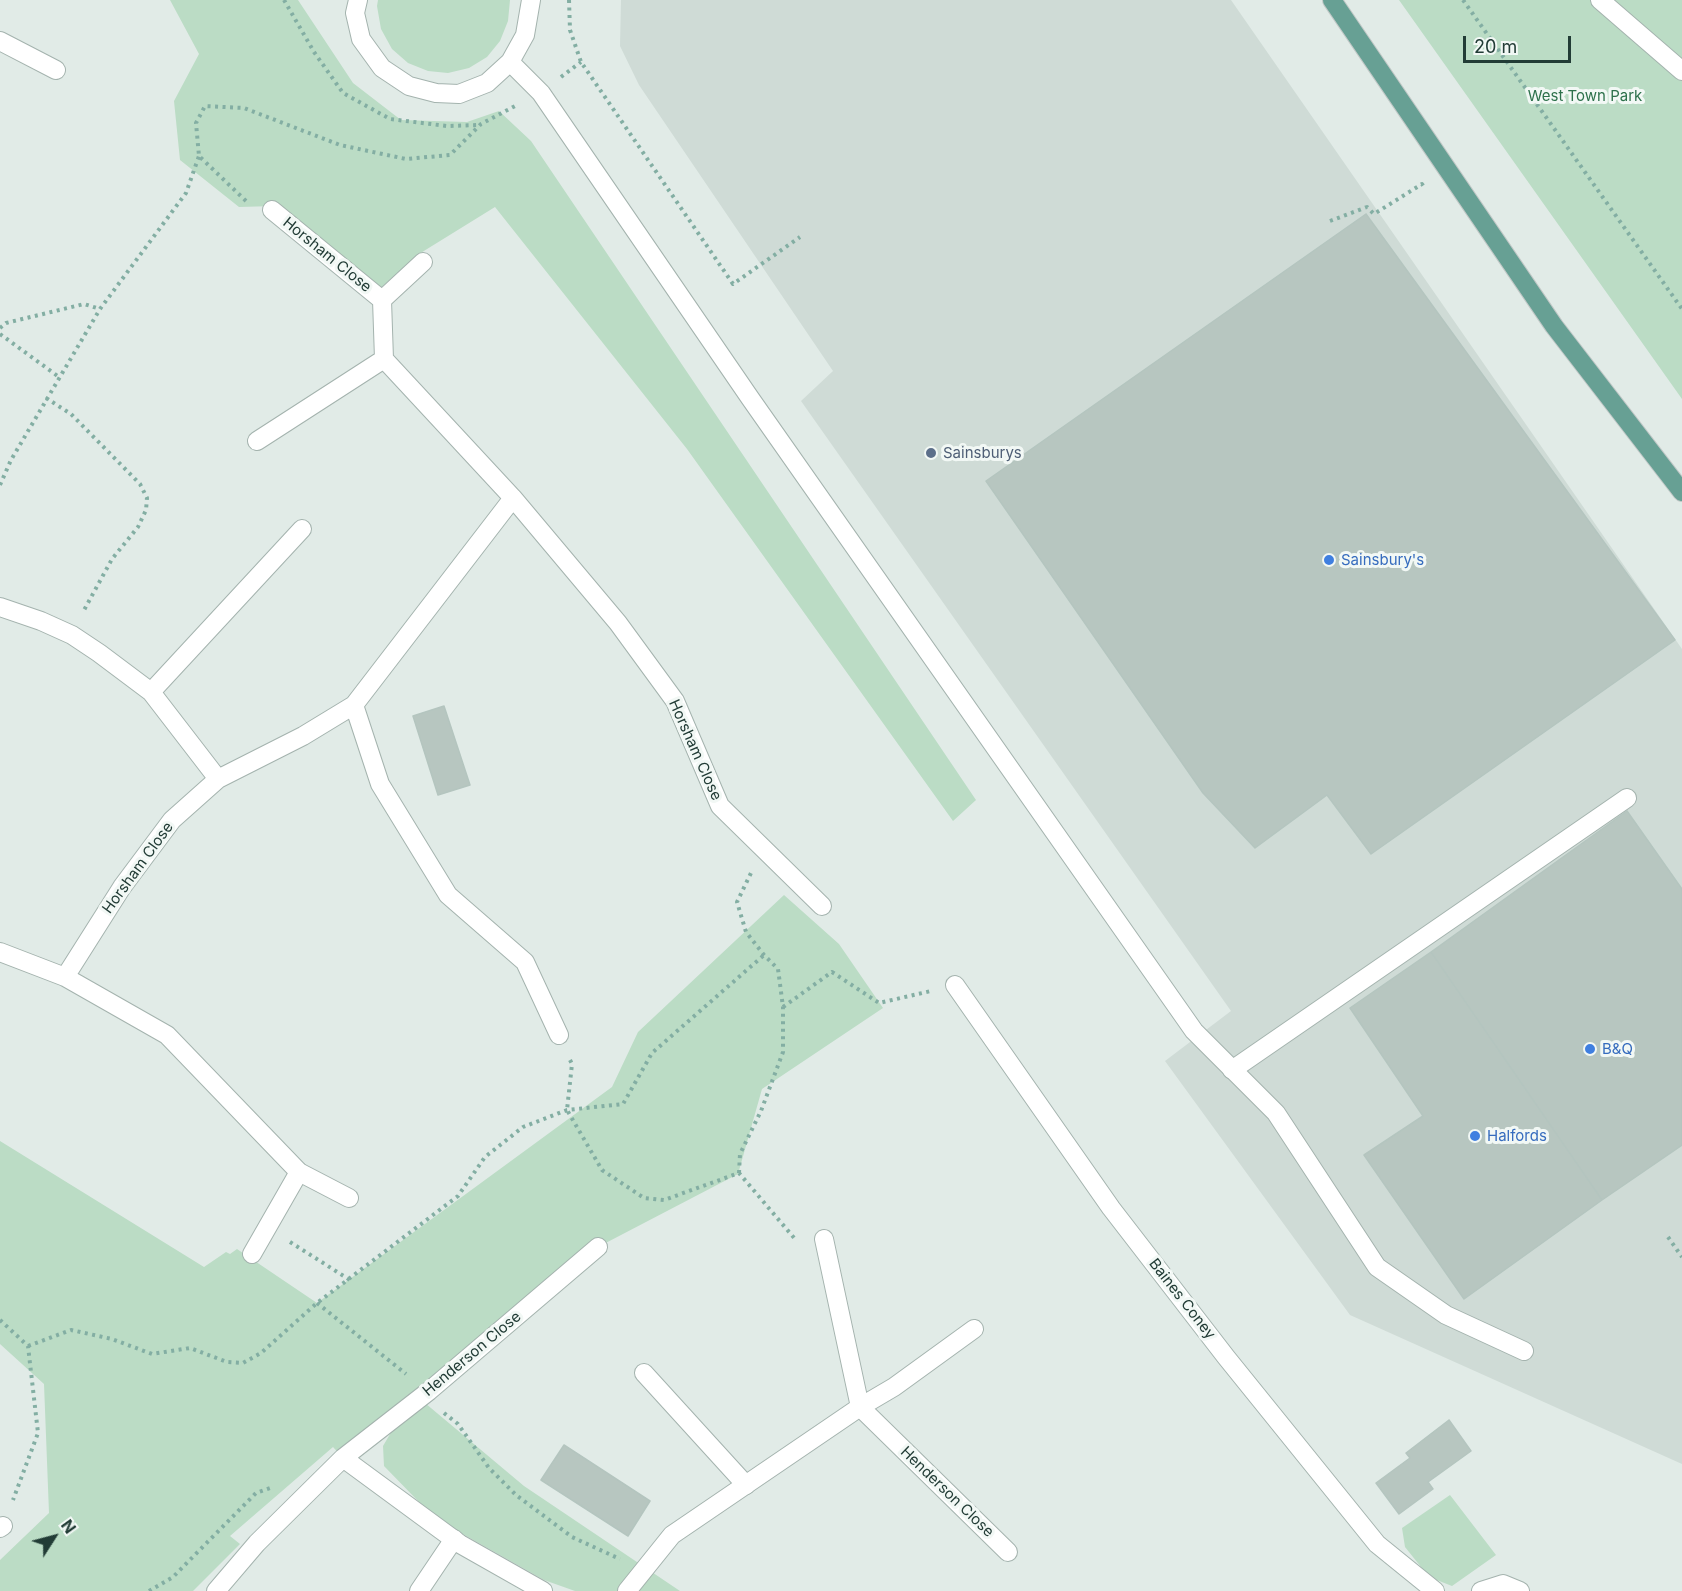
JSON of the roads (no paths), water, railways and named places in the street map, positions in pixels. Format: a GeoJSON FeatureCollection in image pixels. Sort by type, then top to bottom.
{"type":"FeatureCollection","features":[{"type":"Feature","properties":{"kind":"main road"},"geometry":{"type":"LineString","coordinates":[[1332,0],[1554,326],[1682,492]]}},
{"type":"Feature","properties":{"kind":"street"},"geometry":{"type":"LineString","coordinates":[[358,0],[356,13],[361,39],[382,68],[409,86],[436,93],[459,94],[487,82],[510,62],[525,35],[531,0]]}},
{"type":"Feature","properties":{"kind":"street"},"geometry":{"type":"LineString","coordinates":[[1600,0],[1682,71]]}},
{"type":"Feature","properties":{"kind":"street"},"geometry":{"type":"LineString","coordinates":[[0,41],[56,70]]}},
{"type":"Feature","properties":{"kind":"street"},"geometry":{"type":"LineString","coordinates":[[510,62],[541,93],[757,408],[1194,1031],[1276,1113],[1377,1267],[1446,1315],[1524,1351]]}},
{"type":"Feature","properties":{"kind":"street","name":"Horsham Close"},"geometry":{"type":"LineString","coordinates":[[272,210],[382,300],[384,359],[513,498],[618,623],[675,701],[720,806],[822,906]]}},
{"type":"Feature","properties":{"kind":"street","name":"Horsham Close"},"geometry":{"type":"LineString","coordinates":[[382,300],[423,262]]}},
{"type":"Feature","properties":{"kind":"street"},"geometry":{"type":"LineString","coordinates":[[257,441],[384,359]]}},
{"type":"Feature","properties":{"kind":"street","name":"Horsham Close"},"geometry":{"type":"LineString","coordinates":[[66,977],[122,886],[172,820],[218,779],[303,736],[354,705],[513,498]]}},
{"type":"Feature","properties":{"kind":"street"},"geometry":{"type":"LineString","coordinates":[[151,692],[302,529]]}},
{"type":"Feature","properties":{"kind":"street"},"geometry":{"type":"LineString","coordinates":[[0,607],[41,621],[72,635],[99,652],[151,692],[218,779]]}},
{"type":"Feature","properties":{"kind":"street"},"geometry":{"type":"LineString","coordinates":[[354,705],[380,784],[448,895],[525,963],[559,1035]]}},
{"type":"Feature","properties":{"kind":"street"},"geometry":{"type":"LineString","coordinates":[[1232,1070],[1627,798]]}},
{"type":"Feature","properties":{"kind":"street"},"geometry":{"type":"LineString","coordinates":[[0,952],[66,977],[167,1035],[299,1172],[349,1198]]}},
{"type":"Feature","properties":{"kind":"street","name":"Baines Coney"},"geometry":{"type":"LineString","coordinates":[[955,985],[1111,1208],[1226,1357],[1377,1544],[1435,1591]]}},
{"type":"Feature","properties":{"kind":"street"},"geometry":{"type":"LineString","coordinates":[[252,1254],[299,1172]]}},
{"type":"Feature","properties":{"kind":"street"},"geometry":{"type":"LineString","coordinates":[[824,1239],[860,1407]]}},
{"type":"Feature","properties":{"kind":"street","name":"Henderson Close"},"geometry":{"type":"LineString","coordinates":[[216,1591],[257,1543],[343,1458],[426,1394],[598,1247]]}},
{"type":"Feature","properties":{"kind":"street"},"geometry":{"type":"LineString","coordinates":[[627,1591],[672,1535],[860,1407],[894,1387],[974,1329]]}},
{"type":"Feature","properties":{"kind":"street"},"geometry":{"type":"LineString","coordinates":[[644,1372],[746,1485]]}},
{"type":"Feature","properties":{"kind":"street","name":"Henderson Close"},"geometry":{"type":"LineString","coordinates":[[860,1407],[1008,1552]]}},
{"type":"Feature","properties":{"kind":"street"},"geometry":{"type":"LineString","coordinates":[[343,1458],[453,1539],[543,1591]]}},
{"type":"Feature","properties":{"kind":"street"},"geometry":{"type":"LineString","coordinates":[[419,1591],[453,1539]]}},
{"type":"Feature","properties":{"kind":"street"},"geometry":{"type":"LineString","coordinates":[[1481,1591],[1503,1584],[1520,1591]]}},
{"type":"Feature","properties":{"kind":"place","name":"Sainsburys"},"geometry":{"type":"Point","coordinates":[931,453]}},
{"type":"Feature","properties":{"kind":"place","name":"Sainsbury's"},"geometry":{"type":"Point","coordinates":[1329,560]}},
{"type":"Feature","properties":{"kind":"place","name":"B&Q"},"geometry":{"type":"Point","coordinates":[1590,1049]}},
{"type":"Feature","properties":{"kind":"place","name":"Halfords"},"geometry":{"type":"Point","coordinates":[1475,1136]}},
{"type":"Feature","properties":{"kind":"park label","name":"West Town Park"},"geometry":{"type":"Point","coordinates":[1585,96]}}]}
